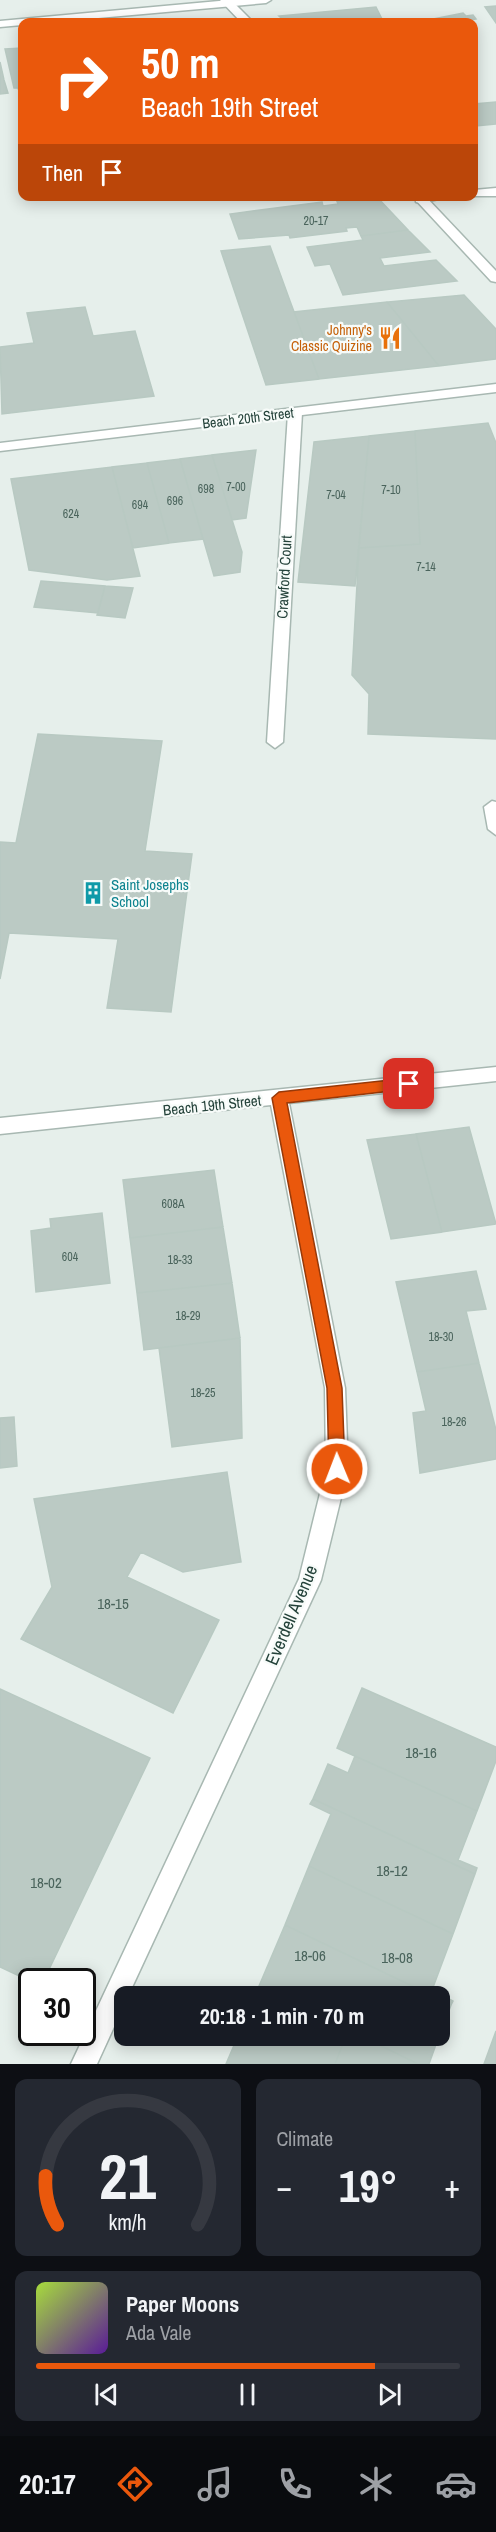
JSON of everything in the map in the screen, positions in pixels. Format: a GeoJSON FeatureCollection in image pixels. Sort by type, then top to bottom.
{"type":"FeatureCollection","features":[{"type":"Feature","properties":{"kind":"street"},"geometry":{"type":"LineString","coordinates":[[62,18],[266,0]]}},
{"type":"Feature","properties":{"kind":"street"},"geometry":{"type":"LineString","coordinates":[[227,2],[243,18]]}},
{"type":"Feature","properties":{"kind":"street"},"geometry":{"type":"LineString","coordinates":[[0,24],[18,22]]}},
{"type":"Feature","properties":{"kind":"street"},"geometry":{"type":"LineString","coordinates":[[478,194],[496,192]]}},
{"type":"Feature","properties":{"kind":"street"},"geometry":{"type":"LineString","coordinates":[[422,201],[496,279]]}},
{"type":"Feature","properties":{"kind":"street","name":"Beach 20th Street"},"geometry":{"type":"LineString","coordinates":[[0,447],[496,388]]}},
{"type":"Feature","properties":{"kind":"street","name":"Crawford Court"},"geometry":{"type":"LineString","coordinates":[[275,742],[295,412]]}},
{"type":"Feature","properties":{"kind":"street"},"geometry":{"type":"LineString","coordinates":[[492,807],[496,829]]}},
{"type":"Feature","properties":{"kind":"street","name":"Beach 19th Street"},"geometry":{"type":"LineString","coordinates":[[0,1126],[496,1074]]}},
{"type":"Feature","properties":{"kind":"street","name":"Everdell Avenue"},"geometry":{"type":"LineString","coordinates":[[84,2064],[310,1580],[337,1469],[335,1388],[279,1098]]}},
{"type":"Feature","properties":{"kind":"building"},"geometry":{"type":"Polygon","coordinates":[[[496,6],[496,23],[485,7],[496,6]]]}},
{"type":"Feature","properties":{"kind":"building"},"geometry":{"type":"Polygon","coordinates":[[[376,7],[382,18],[281,18],[279,16],[376,7]]]}},
{"type":"Feature","properties":{"kind":"building"},"geometry":{"type":"Polygon","coordinates":[[[463,13],[466,16],[473,15],[475,18],[438,18],[463,13]]]}},
{"type":"Feature","properties":{"kind":"building"},"geometry":{"type":"Polygon","coordinates":[[[18,48],[18,88],[14,88],[5,49],[18,48]]]}},
{"type":"Feature","properties":{"kind":"building"},"geometry":{"type":"Polygon","coordinates":[[[0,62],[4,80],[8,93],[0,94],[0,62]]]}},
{"type":"Feature","properties":{"kind":"building"},"geometry":{"type":"Polygon","coordinates":[[[496,102],[496,124],[478,126],[478,104],[496,102]]]}},
{"type":"Feature","properties":{"kind":"building"},"geometry":{"type":"Polygon","coordinates":[[[337,201],[381,201],[408,230],[361,236],[357,227],[346,228],[347,231],[290,238],[289,235],[239,239],[230,214],[322,202],[323,206],[338,204],[337,201]]]}},
{"type":"Feature","properties":{"kind":"building"},"geometry":{"type":"Polygon","coordinates":[[[408,230],[430,252],[380,258],[384,266],[436,260],[457,281],[343,295],[330,264],[315,266],[307,247],[363,240],[361,236],[408,230]]]}},
{"type":"Feature","properties":{"kind":"building"},"geometry":{"type":"Polygon","coordinates":[[[270,246],[319,379],[266,385],[221,251],[270,246]]]}},
{"type":"Feature","properties":{"kind":"building"},"geometry":{"type":"Polygon","coordinates":[[[464,295],[496,329],[496,359],[439,366],[387,302],[464,295]]]}},
{"type":"Feature","properties":{"kind":"building"},"geometry":{"type":"Polygon","coordinates":[[[387,302],[439,366],[319,379],[294,312],[387,302]]]}},
{"type":"Feature","properties":{"kind":"building"},"geometry":{"type":"Polygon","coordinates":[[[85,307],[93,336],[135,331],[154,396],[2,414],[0,347],[34,343],[27,313],[85,307]]]}},
{"type":"Feature","properties":{"kind":"building"},"geometry":{"type":"Polygon","coordinates":[[[488,423],[496,443],[496,739],[368,734],[369,694],[352,675],[359,548],[420,544],[415,431],[488,423]]]}},
{"type":"Feature","properties":{"kind":"building"},"geometry":{"type":"Polygon","coordinates":[[[415,431],[420,544],[359,548],[369,436],[415,431]]]}},
{"type":"Feature","properties":{"kind":"building"},"geometry":{"type":"Polygon","coordinates":[[[369,436],[355,586],[298,582],[314,442],[369,436]]]}},
{"type":"Feature","properties":{"kind":"building"},"geometry":{"type":"Polygon","coordinates":[[[256,450],[246,518],[232,520],[212,455],[256,450]]]}},
{"type":"Feature","properties":{"kind":"building"},"geometry":{"type":"Polygon","coordinates":[[[212,455],[242,552],[240,572],[214,576],[180,459],[212,455]]]}},
{"type":"Feature","properties":{"kind":"building"},"geometry":{"type":"Polygon","coordinates":[[[180,459],[203,539],[169,543],[147,463],[180,459]]]}},
{"type":"Feature","properties":{"kind":"building"},"geometry":{"type":"Polygon","coordinates":[[[147,463],[169,543],[133,548],[112,467],[147,463]]]}},
{"type":"Feature","properties":{"kind":"building"},"geometry":{"type":"Polygon","coordinates":[[[112,467],[140,576],[107,580],[29,570],[11,479],[112,467]]]}},
{"type":"Feature","properties":{"kind":"building"},"geometry":{"type":"Polygon","coordinates":[[[41,581],[105,586],[98,613],[34,607],[41,581]]]}},
{"type":"Feature","properties":{"kind":"building"},"geometry":{"type":"Polygon","coordinates":[[[105,586],[133,588],[125,618],[97,615],[105,586]]]}},
{"type":"Feature","properties":{"kind":"building","name":"Saint Josephs School"},"geometry":{"type":"Polygon","coordinates":[[[38,734],[162,741],[145,851],[192,854],[171,1012],[107,1008],[118,939],[9,933],[0,979],[0,842],[16,843],[38,734]]]}},
{"type":"Feature","properties":{"kind":"building"},"geometry":{"type":"Polygon","coordinates":[[[469,1127],[496,1224],[442,1232],[416,1134],[469,1127]]]}},
{"type":"Feature","properties":{"kind":"building"},"geometry":{"type":"Polygon","coordinates":[[[416,1134],[442,1232],[391,1239],[367,1140],[416,1134]]]}},
{"type":"Feature","properties":{"kind":"building"},"geometry":{"type":"Polygon","coordinates":[[[214,1170],[223,1227],[130,1238],[123,1180],[214,1170]]]}},
{"type":"Feature","properties":{"kind":"building"},"geometry":{"type":"Polygon","coordinates":[[[102,1213],[110,1283],[36,1292],[31,1231],[51,1228],[50,1219],[102,1213]]]}},
{"type":"Feature","properties":{"kind":"building"},"geometry":{"type":"Polygon","coordinates":[[[223,1227],[232,1283],[137,1293],[130,1238],[223,1227]]]}},
{"type":"Feature","properties":{"kind":"building"},"geometry":{"type":"Polygon","coordinates":[[[476,1271],[486,1309],[466,1311],[479,1363],[417,1372],[396,1282],[476,1271]]]}},
{"type":"Feature","properties":{"kind":"building"},"geometry":{"type":"Polygon","coordinates":[[[232,1283],[240,1338],[144,1350],[137,1293],[232,1283]]]}},
{"type":"Feature","properties":{"kind":"building"},"geometry":{"type":"Polygon","coordinates":[[[240,1338],[242,1438],[172,1447],[159,1348],[240,1338]]]}},
{"type":"Feature","properties":{"kind":"building"},"geometry":{"type":"Polygon","coordinates":[[[479,1363],[496,1430],[496,1459],[420,1473],[413,1413],[426,1411],[417,1372],[479,1363]]]}},
{"type":"Feature","properties":{"kind":"building"},"geometry":{"type":"Polygon","coordinates":[[[14,1417],[17,1466],[0,1468],[0,1418],[14,1417]]]}},
{"type":"Feature","properties":{"kind":"building"},"geometry":{"type":"Polygon","coordinates":[[[227,1472],[241,1562],[183,1572],[141,1552],[127,1577],[219,1620],[173,1713],[21,1639],[52,1587],[34,1499],[227,1472]]]}},
{"type":"Feature","properties":{"kind":"building"},"geometry":{"type":"Polygon","coordinates":[[[362,1688],[496,1747],[496,1761],[477,1811],[337,1748],[362,1688]]]}},
{"type":"Feature","properties":{"kind":"building"},"geometry":{"type":"Polygon","coordinates":[[[0,1689],[150,1758],[50,1968],[18,1968],[18,1975],[0,1967],[0,1689]]]}},
{"type":"Feature","properties":{"kind":"building"},"geometry":{"type":"Polygon","coordinates":[[[355,1756],[477,1811],[458,1860],[477,1868],[475,1874],[313,1799],[328,1764],[348,1773],[355,1756]]]}},
{"type":"Feature","properties":{"kind":"building"},"geometry":{"type":"Polygon","coordinates":[[[313,1799],[475,1874],[453,1934],[309,1866],[331,1814],[310,1804],[313,1799]]]}},
{"type":"Feature","properties":{"kind":"building"},"geometry":{"type":"Polygon","coordinates":[[[309,1866],[453,1934],[434,1986],[412,1986],[285,1925],[309,1866]]]}},
{"type":"Feature","properties":{"kind":"building"},"geometry":{"type":"Polygon","coordinates":[[[285,1925],[412,1986],[259,1986],[285,1925]]]}},
{"type":"Feature","properties":{"kind":"building"},"geometry":{"type":"Polygon","coordinates":[[[496,2031],[496,2064],[484,2064],[496,2031]]]}},
{"type":"Feature","properties":{"kind":"building"},"geometry":{"type":"Polygon","coordinates":[[[234,2046],[342,2046],[335,2064],[226,2064],[234,2046]]]}},
{"type":"Feature","properties":{"kind":"building"},"geometry":{"type":"Polygon","coordinates":[[[342,2046],[381,2046],[418,2064],[335,2064],[342,2046]]]}},
{"type":"Feature","properties":{"kind":"building"},"geometry":{"type":"Polygon","coordinates":[[[381,2046],[435,2046],[429,2064],[418,2064],[381,2046]]]}},
{"type":"Feature","properties":{"kind":"place","name":"Johnny's Classic Quizine"},"geometry":{"type":"Point","coordinates":[390,338]}},
{"type":"Feature","properties":{"kind":"place","name":"Saint Josephs School"},"geometry":{"type":"Point","coordinates":[93,893]}},
{"type":"Feature","properties":{"kind":"route"},"geometry":{"type":"LineString","coordinates":[[337,1469],[335,1388],[279,1098],[409,1084]]}}]}
